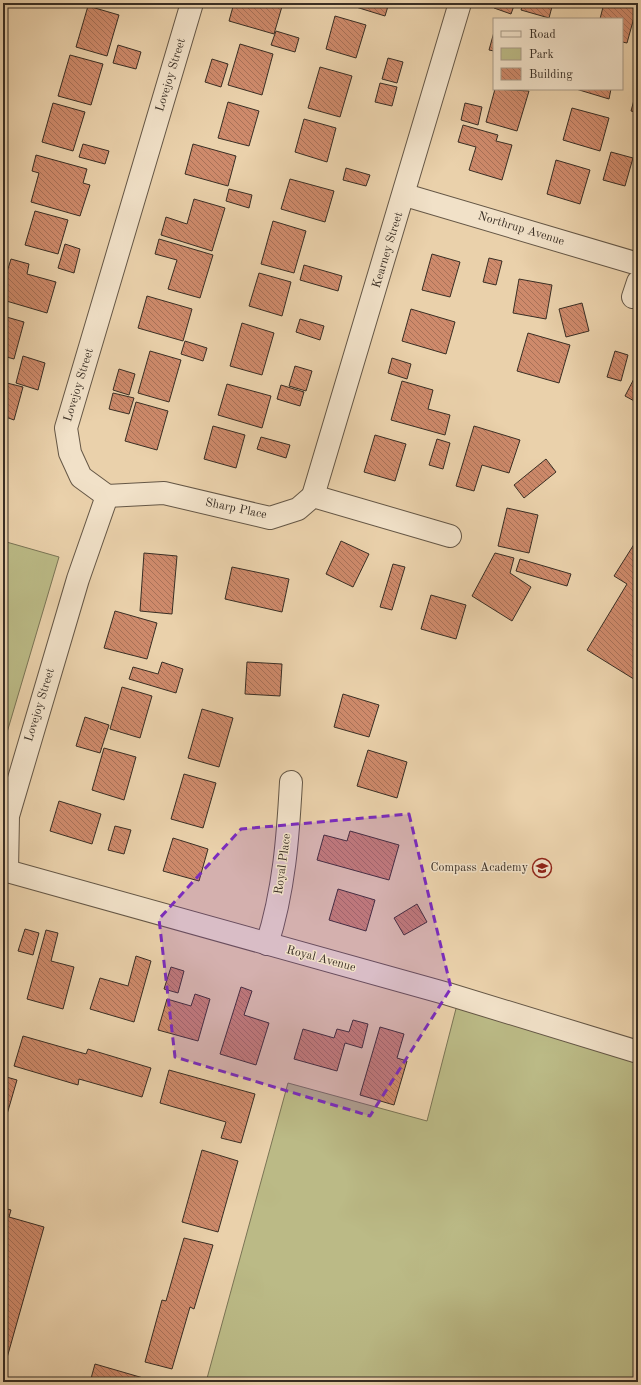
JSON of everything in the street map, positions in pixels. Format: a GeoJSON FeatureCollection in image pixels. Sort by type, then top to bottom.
{"type":"FeatureCollection","features":[{"type":"Feature","properties":{"kind":"street","name":"Lovejoy Street"},"geometry":{"type":"LineString","coordinates":[[5,872],[8,816],[78,579],[107,496],[81,477],[70,453],[66,428],[192,3]]}},
{"type":"Feature","properties":{"kind":"street","name":"Kearney Street"},"geometry":{"type":"LineString","coordinates":[[313,496],[405,195],[460,3]]}},
{"type":"Feature","properties":{"kind":"street","name":"Northrup Avenue"},"geometry":{"type":"LineString","coordinates":[[405,195],[638,264]]}},
{"type":"Feature","properties":{"kind":"street","name":"Sharp Place"},"geometry":{"type":"LineString","coordinates":[[107,496],[164,493],[270,518],[298,509],[313,496]]}},
{"type":"Feature","properties":{"kind":"street"},"geometry":{"type":"LineString","coordinates":[[313,496],[450,536]]}},
{"type":"Feature","properties":{"kind":"street","name":"Royal Place"},"geometry":{"type":"LineString","coordinates":[[267,944],[276,913],[287,849],[291,782]]}},
{"type":"Feature","properties":{"kind":"street","name":"Royal Avenue"},"geometry":{"type":"LineString","coordinates":[[5,872],[448,994],[638,1052]]}},
{"type":"Feature","properties":{"kind":"highlighted area"},"geometry":{"type":"Polygon","coordinates":[[[409,814],[451,988],[370,1116],[175,1057],[159,919],[241,829],[409,814]]]}},
{"type":"Feature","properties":{"kind":"green space"},"geometry":{"type":"Polygon","coordinates":[[[3,541],[59,557],[3,746],[3,541]]]}},
{"type":"Feature","properties":{"kind":"green space"},"geometry":{"type":"Polygon","coordinates":[[[459,997],[638,1052],[638,1382],[206,1382],[288,1083],[427,1121],[459,997]]]}},
{"type":"Feature","properties":{"kind":"building"},"geometry":{"type":"Polygon","coordinates":[[[234,3],[283,3],[274,34],[229,21],[234,3]]]}},
{"type":"Feature","properties":{"kind":"building"},"geometry":{"type":"Polygon","coordinates":[[[343,3],[389,3],[385,16],[343,3]]]}},
{"type":"Feature","properties":{"kind":"building"},"geometry":{"type":"Polygon","coordinates":[[[496,3],[515,3],[511,14],[494,8],[496,3]]]}},
{"type":"Feature","properties":{"kind":"building"},"geometry":{"type":"Polygon","coordinates":[[[523,3],[553,3],[549,18],[521,10],[523,3]]]}},
{"type":"Feature","properties":{"kind":"building"},"geometry":{"type":"Polygon","coordinates":[[[604,3],[638,3],[627,43],[623,42],[623,18],[600,18],[604,3]]]}},
{"type":"Feature","properties":{"kind":"building"},"geometry":{"type":"Polygon","coordinates":[[[88,6],[119,15],[107,56],[76,47],[88,6]]]}},
{"type":"Feature","properties":{"kind":"building"},"geometry":{"type":"Polygon","coordinates":[[[335,16],[366,25],[356,58],[326,49],[335,16]]]}},
{"type":"Feature","properties":{"kind":"building"},"geometry":{"type":"Polygon","coordinates":[[[276,31],[299,38],[295,52],[271,45],[276,31]]]}},
{"type":"Feature","properties":{"kind":"building"},"geometry":{"type":"Polygon","coordinates":[[[493,36],[493,51],[489,50],[493,36]]]}},
{"type":"Feature","properties":{"kind":"building"},"geometry":{"type":"Polygon","coordinates":[[[240,44],[273,54],[262,95],[228,85],[240,44]]]}},
{"type":"Feature","properties":{"kind":"building"},"geometry":{"type":"Polygon","coordinates":[[[118,45],[141,52],[136,69],[113,63],[118,45]]]}},
{"type":"Feature","properties":{"kind":"building"},"geometry":{"type":"Polygon","coordinates":[[[70,55],[103,64],[91,105],[58,96],[70,55]]]}},
{"type":"Feature","properties":{"kind":"building"},"geometry":{"type":"Polygon","coordinates":[[[388,58],[403,62],[397,83],[382,79],[388,58]]]}},
{"type":"Feature","properties":{"kind":"building"},"geometry":{"type":"Polygon","coordinates":[[[212,59],[228,64],[221,87],[205,82],[212,59]]]}},
{"type":"Feature","properties":{"kind":"building"},"geometry":{"type":"Polygon","coordinates":[[[320,67],[352,76],[340,117],[308,108],[320,67]]]}},
{"type":"Feature","properties":{"kind":"building"},"geometry":{"type":"Polygon","coordinates":[[[380,83],[397,87],[392,106],[375,102],[380,83]]]}},
{"type":"Feature","properties":{"kind":"building"},"geometry":{"type":"Polygon","coordinates":[[[637,89],[638,90],[638,113],[631,111],[637,89]]]}},
{"type":"Feature","properties":{"kind":"building"},"geometry":{"type":"Polygon","coordinates":[[[495,90],[529,91],[517,131],[486,122],[495,90]]]}},
{"type":"Feature","properties":{"kind":"building"},"geometry":{"type":"Polygon","coordinates":[[[579,90],[611,90],[609,99],[579,90]]]}},
{"type":"Feature","properties":{"kind":"building"},"geometry":{"type":"Polygon","coordinates":[[[228,102],[259,111],[249,146],[218,138],[228,102]]]}},
{"type":"Feature","properties":{"kind":"building"},"geometry":{"type":"Polygon","coordinates":[[[53,103],[85,112],[73,151],[42,142],[53,103]]]}},
{"type":"Feature","properties":{"kind":"building"},"geometry":{"type":"Polygon","coordinates":[[[465,103],[482,107],[478,125],[461,120],[465,103]]]}},
{"type":"Feature","properties":{"kind":"building"},"geometry":{"type":"Polygon","coordinates":[[[572,108],[609,118],[600,151],[563,140],[572,108]]]}},
{"type":"Feature","properties":{"kind":"building"},"geometry":{"type":"Polygon","coordinates":[[[304,119],[336,128],[327,162],[295,152],[304,119]]]}},
{"type":"Feature","properties":{"kind":"building"},"geometry":{"type":"Polygon","coordinates":[[[463,125],[498,135],[496,141],[512,145],[502,180],[469,170],[476,147],[458,142],[463,125]]]}},
{"type":"Feature","properties":{"kind":"building"},"geometry":{"type":"Polygon","coordinates":[[[83,144],[109,151],[105,164],[79,157],[83,144]]]}},
{"type":"Feature","properties":{"kind":"building"},"geometry":{"type":"Polygon","coordinates":[[[193,144],[236,156],[228,186],[185,174],[193,144]]]}},
{"type":"Feature","properties":{"kind":"building"},"geometry":{"type":"Polygon","coordinates":[[[611,152],[633,158],[625,186],[603,180],[611,152]]]}},
{"type":"Feature","properties":{"kind":"building"},"geometry":{"type":"Polygon","coordinates":[[[36,155],[87,169],[83,183],[90,185],[80,216],[31,202],[39,173],[32,171],[36,155]]]}},
{"type":"Feature","properties":{"kind":"building"},"geometry":{"type":"Polygon","coordinates":[[[556,160],[590,170],[580,204],[547,194],[556,160]]]}},
{"type":"Feature","properties":{"kind":"building"},"geometry":{"type":"Polygon","coordinates":[[[346,168],[370,175],[366,186],[343,180],[346,168]]]}},
{"type":"Feature","properties":{"kind":"building"},"geometry":{"type":"Polygon","coordinates":[[[290,179],[334,191],[325,222],[281,209],[290,179]]]}},
{"type":"Feature","properties":{"kind":"building"},"geometry":{"type":"Polygon","coordinates":[[[229,189],[252,195],[249,208],[226,201],[229,189]]]}},
{"type":"Feature","properties":{"kind":"building"},"geometry":{"type":"Polygon","coordinates":[[[194,199],[225,208],[212,251],[161,235],[166,217],[187,224],[194,199]]]}},
{"type":"Feature","properties":{"kind":"building"},"geometry":{"type":"Polygon","coordinates":[[[35,211],[68,220],[58,254],[25,245],[35,211]]]}},
{"type":"Feature","properties":{"kind":"building"},"geometry":{"type":"Polygon","coordinates":[[[273,221],[306,231],[294,273],[261,264],[273,221]]]}},
{"type":"Feature","properties":{"kind":"building"},"geometry":{"type":"Polygon","coordinates":[[[159,239],[213,255],[200,298],[168,289],[177,260],[155,254],[159,239]]]}},
{"type":"Feature","properties":{"kind":"building"},"geometry":{"type":"Polygon","coordinates":[[[65,244],[80,249],[74,273],[58,268],[65,244]]]}},
{"type":"Feature","properties":{"kind":"building"},"geometry":{"type":"Polygon","coordinates":[[[432,254],[460,262],[450,297],[422,290],[432,254]]]}},
{"type":"Feature","properties":{"kind":"building"},"geometry":{"type":"Polygon","coordinates":[[[489,258],[502,261],[496,285],[483,282],[489,258]]]}},
{"type":"Feature","properties":{"kind":"building"},"geometry":{"type":"Polygon","coordinates":[[[11,259],[29,264],[27,274],[56,282],[47,313],[3,300],[3,285],[11,259]]]}},
{"type":"Feature","properties":{"kind":"building"},"geometry":{"type":"Polygon","coordinates":[[[304,265],[342,276],[338,291],[300,280],[304,265]]]}},
{"type":"Feature","properties":{"kind":"building"},"geometry":{"type":"Polygon","coordinates":[[[259,273],[291,282],[282,316],[249,306],[259,273]]]}},
{"type":"Feature","properties":{"kind":"building"},"geometry":{"type":"Polygon","coordinates":[[[519,279],[552,285],[546,319],[513,313],[519,279]]]}},
{"type":"Feature","properties":{"kind":"building"},"geometry":{"type":"Polygon","coordinates":[[[147,296],[192,309],[183,341],[138,328],[147,296]]]}},
{"type":"Feature","properties":{"kind":"building"},"geometry":{"type":"Polygon","coordinates":[[[582,303],[589,331],[566,337],[559,309],[582,303]]]}},
{"type":"Feature","properties":{"kind":"building"},"geometry":{"type":"Polygon","coordinates":[[[411,309],[455,322],[446,354],[402,341],[411,309]]]}},
{"type":"Feature","properties":{"kind":"building"},"geometry":{"type":"Polygon","coordinates":[[[3,316],[24,322],[14,359],[3,356],[3,316]]]}},
{"type":"Feature","properties":{"kind":"building"},"geometry":{"type":"Polygon","coordinates":[[[300,319],[324,326],[320,340],[296,332],[300,319]]]}},
{"type":"Feature","properties":{"kind":"building"},"geometry":{"type":"Polygon","coordinates":[[[242,323],[274,333],[262,375],[230,366],[242,323]]]}},
{"type":"Feature","properties":{"kind":"building"},"geometry":{"type":"Polygon","coordinates":[[[528,333],[570,345],[559,383],[517,371],[528,333]]]}},
{"type":"Feature","properties":{"kind":"building"},"geometry":{"type":"Polygon","coordinates":[[[185,341],[207,348],[203,361],[181,354],[185,341]]]}},
{"type":"Feature","properties":{"kind":"building"},"geometry":{"type":"Polygon","coordinates":[[[150,351],[181,360],[169,402],[138,393],[150,351]]]}},
{"type":"Feature","properties":{"kind":"building"},"geometry":{"type":"Polygon","coordinates":[[[615,351],[628,355],[621,381],[607,377],[615,351]]]}},
{"type":"Feature","properties":{"kind":"building"},"geometry":{"type":"Polygon","coordinates":[[[23,356],[45,363],[38,390],[16,383],[23,356]]]}},
{"type":"Feature","properties":{"kind":"building"},"geometry":{"type":"Polygon","coordinates":[[[392,358],[411,364],[407,379],[388,373],[392,358]]]}},
{"type":"Feature","properties":{"kind":"building"},"geometry":{"type":"Polygon","coordinates":[[[295,366],[312,371],[306,391],[289,386],[295,366]]]}},
{"type":"Feature","properties":{"kind":"building"},"geometry":{"type":"Polygon","coordinates":[[[119,369],[135,374],[129,395],[113,390],[119,369]]]}},
{"type":"Feature","properties":{"kind":"building"},"geometry":{"type":"Polygon","coordinates":[[[638,371],[638,403],[625,396],[638,371]]]}},
{"type":"Feature","properties":{"kind":"building"},"geometry":{"type":"Polygon","coordinates":[[[402,381],[433,390],[428,409],[450,415],[445,435],[391,420],[402,381]]]}},
{"type":"Feature","properties":{"kind":"building"},"geometry":{"type":"Polygon","coordinates":[[[3,382],[23,387],[14,420],[3,416],[3,382]]]}},
{"type":"Feature","properties":{"kind":"building"},"geometry":{"type":"Polygon","coordinates":[[[227,384],[271,396],[262,428],[218,415],[227,384]]]}},
{"type":"Feature","properties":{"kind":"building"},"geometry":{"type":"Polygon","coordinates":[[[281,385],[304,392],[300,406],[277,399],[281,385]]]}},
{"type":"Feature","properties":{"kind":"building"},"geometry":{"type":"Polygon","coordinates":[[[113,393],[134,398],[129,414],[109,409],[113,393]]]}},
{"type":"Feature","properties":{"kind":"building"},"geometry":{"type":"Polygon","coordinates":[[[136,402],[168,411],[157,450],[125,441],[136,402]]]}},
{"type":"Feature","properties":{"kind":"building"},"geometry":{"type":"Polygon","coordinates":[[[213,426],[245,435],[236,468],[204,459],[213,426]]]}},
{"type":"Feature","properties":{"kind":"building"},"geometry":{"type":"Polygon","coordinates":[[[474,426],[520,440],[509,473],[482,465],[474,491],[456,486],[474,426]]]}},
{"type":"Feature","properties":{"kind":"building"},"geometry":{"type":"Polygon","coordinates":[[[375,435],[406,444],[395,481],[364,472],[375,435]]]}},
{"type":"Feature","properties":{"kind":"building"},"geometry":{"type":"Polygon","coordinates":[[[261,437],[290,445],[286,458],[257,449],[261,437]]]}},
{"type":"Feature","properties":{"kind":"building"},"geometry":{"type":"Polygon","coordinates":[[[437,439],[450,443],[443,469],[429,465],[437,439]]]}},
{"type":"Feature","properties":{"kind":"building"},"geometry":{"type":"Polygon","coordinates":[[[546,459],[556,472],[524,498],[514,485],[546,459]]]}},
{"type":"Feature","properties":{"kind":"building"},"geometry":{"type":"Polygon","coordinates":[[[507,508],[538,515],[529,553],[498,546],[507,508]]]}},
{"type":"Feature","properties":{"kind":"building"},"geometry":{"type":"Polygon","coordinates":[[[638,538],[637,681],[587,650],[627,584],[614,576],[638,538]]]}},
{"type":"Feature","properties":{"kind":"building"},"geometry":{"type":"Polygon","coordinates":[[[341,541],[369,554],[353,587],[326,574],[341,541]]]}},
{"type":"Feature","properties":{"kind":"building"},"geometry":{"type":"Polygon","coordinates":[[[144,553],[177,556],[172,614],[140,611],[144,553]]]}},
{"type":"Feature","properties":{"kind":"building"},"geometry":{"type":"Polygon","coordinates":[[[495,553],[514,558],[510,573],[531,587],[512,621],[472,596],[495,553]]]}},
{"type":"Feature","properties":{"kind":"building"},"geometry":{"type":"Polygon","coordinates":[[[520,559],[571,574],[567,586],[516,571],[520,559]]]}},
{"type":"Feature","properties":{"kind":"building"},"geometry":{"type":"Polygon","coordinates":[[[393,564],[405,567],[392,610],[380,607],[393,564]]]}},
{"type":"Feature","properties":{"kind":"building"},"geometry":{"type":"Polygon","coordinates":[[[232,567],[289,579],[282,612],[225,599],[232,567]]]}},
{"type":"Feature","properties":{"kind":"building"},"geometry":{"type":"Polygon","coordinates":[[[431,595],[466,605],[456,639],[421,629],[431,595]]]}},
{"type":"Feature","properties":{"kind":"building"},"geometry":{"type":"Polygon","coordinates":[[[115,611],[157,623],[147,659],[104,648],[115,611]]]}},
{"type":"Feature","properties":{"kind":"building"},"geometry":{"type":"Polygon","coordinates":[[[162,662],[183,669],[176,693],[129,679],[133,667],[158,674],[162,662]]]}},
{"type":"Feature","properties":{"kind":"building"},"geometry":{"type":"Polygon","coordinates":[[[247,662],[282,664],[280,696],[245,694],[247,662]]]}},
{"type":"Feature","properties":{"kind":"building"},"geometry":{"type":"Polygon","coordinates":[[[122,687],[152,696],[140,738],[110,729],[122,687]]]}},
{"type":"Feature","properties":{"kind":"building"},"geometry":{"type":"Polygon","coordinates":[[[343,694],[379,705],[369,737],[334,727],[343,694]]]}},
{"type":"Feature","properties":{"kind":"building"},"geometry":{"type":"Polygon","coordinates":[[[202,709],[233,718],[219,767],[188,758],[202,709]]]}},
{"type":"Feature","properties":{"kind":"building"},"geometry":{"type":"Polygon","coordinates":[[[85,717],[109,725],[100,753],[76,746],[85,717]]]}},
{"type":"Feature","properties":{"kind":"building"},"geometry":{"type":"Polygon","coordinates":[[[104,748],[136,757],[124,800],[92,790],[104,748]]]}},
{"type":"Feature","properties":{"kind":"building"},"geometry":{"type":"Polygon","coordinates":[[[368,750],[407,762],[397,798],[357,786],[368,750]]]}},
{"type":"Feature","properties":{"kind":"building"},"geometry":{"type":"Polygon","coordinates":[[[184,774],[216,783],[203,828],[171,819],[184,774]]]}},
{"type":"Feature","properties":{"kind":"building"},"geometry":{"type":"Polygon","coordinates":[[[59,801],[101,814],[92,844],[50,831],[59,801]]]}},
{"type":"Feature","properties":{"kind":"building"},"geometry":{"type":"Polygon","coordinates":[[[115,826],[131,830],[124,854],[108,850],[115,826]]]}},
{"type":"Feature","properties":{"kind":"building"},"geometry":{"type":"Polygon","coordinates":[[[350,831],[399,845],[389,880],[317,860],[324,835],[347,841],[350,831]]]}},
{"type":"Feature","properties":{"kind":"building"},"geometry":{"type":"Polygon","coordinates":[[[173,838],[208,849],[199,881],[163,871],[173,838]]]}},
{"type":"Feature","properties":{"kind":"building"},"geometry":{"type":"Polygon","coordinates":[[[338,889],[375,900],[366,931],[329,920],[338,889]]]}},
{"type":"Feature","properties":{"kind":"building"},"geometry":{"type":"Polygon","coordinates":[[[417,904],[427,922],[404,935],[394,918],[417,904]]]}},
{"type":"Feature","properties":{"kind":"building"},"geometry":{"type":"Polygon","coordinates":[[[25,929],[39,933],[33,955],[18,951],[25,929]]]}},
{"type":"Feature","properties":{"kind":"building"},"geometry":{"type":"Polygon","coordinates":[[[46,930],[58,933],[51,961],[74,967],[63,1009],[27,999],[46,930]]]}},
{"type":"Feature","properties":{"kind":"building"},"geometry":{"type":"Polygon","coordinates":[[[136,956],[151,961],[134,1022],[90,1009],[100,978],[128,986],[136,956]]]}},
{"type":"Feature","properties":{"kind":"building"},"geometry":{"type":"Polygon","coordinates":[[[171,967],[184,971],[178,993],[164,989],[171,967]]]}},
{"type":"Feature","properties":{"kind":"building"},"geometry":{"type":"Polygon","coordinates":[[[241,987],[252,991],[244,1015],[269,1023],[256,1065],[220,1054],[241,987]]]}},
{"type":"Feature","properties":{"kind":"building"},"geometry":{"type":"Polygon","coordinates":[[[195,994],[210,999],[198,1041],[158,1030],[167,999],[191,1006],[195,994]]]}},
{"type":"Feature","properties":{"kind":"building"},"geometry":{"type":"Polygon","coordinates":[[[353,1020],[368,1024],[362,1048],[345,1043],[337,1071],[294,1059],[303,1029],[334,1038],[337,1029],[349,1032],[353,1020]]]}},
{"type":"Feature","properties":{"kind":"building"},"geometry":{"type":"Polygon","coordinates":[[[380,1027],[404,1034],[397,1058],[407,1061],[394,1105],[360,1095],[380,1027]]]}},
{"type":"Feature","properties":{"kind":"building"},"geometry":{"type":"Polygon","coordinates":[[[23,1036],[86,1054],[88,1049],[151,1068],[142,1097],[79,1079],[78,1085],[14,1066],[23,1036]]]}},
{"type":"Feature","properties":{"kind":"building"},"geometry":{"type":"Polygon","coordinates":[[[169,1070],[255,1094],[241,1143],[221,1138],[226,1122],[160,1103],[169,1070]]]}},
{"type":"Feature","properties":{"kind":"building"},"geometry":{"type":"Polygon","coordinates":[[[3,1076],[17,1080],[3,1128],[3,1076]]]}},
{"type":"Feature","properties":{"kind":"building"},"geometry":{"type":"Polygon","coordinates":[[[202,1150],[238,1161],[218,1232],[182,1222],[202,1150]]]}},
{"type":"Feature","properties":{"kind":"building"},"geometry":{"type":"Polygon","coordinates":[[[3,1208],[11,1210],[9,1217],[44,1227],[3,1372],[3,1208]]]}},
{"type":"Feature","properties":{"kind":"building"},"geometry":{"type":"Polygon","coordinates":[[[184,1238],[213,1245],[194,1309],[190,1307],[172,1369],[145,1362],[162,1300],[166,1301],[184,1238]]]}},
{"type":"Feature","properties":{"kind":"building"},"geometry":{"type":"Polygon","coordinates":[[[95,1364],[157,1382],[90,1382],[95,1364]]]}},
{"type":"Feature","properties":{"kind":"place","name":"Compass Academy"},"geometry":{"type":"Point","coordinates":[542,868]}}]}
